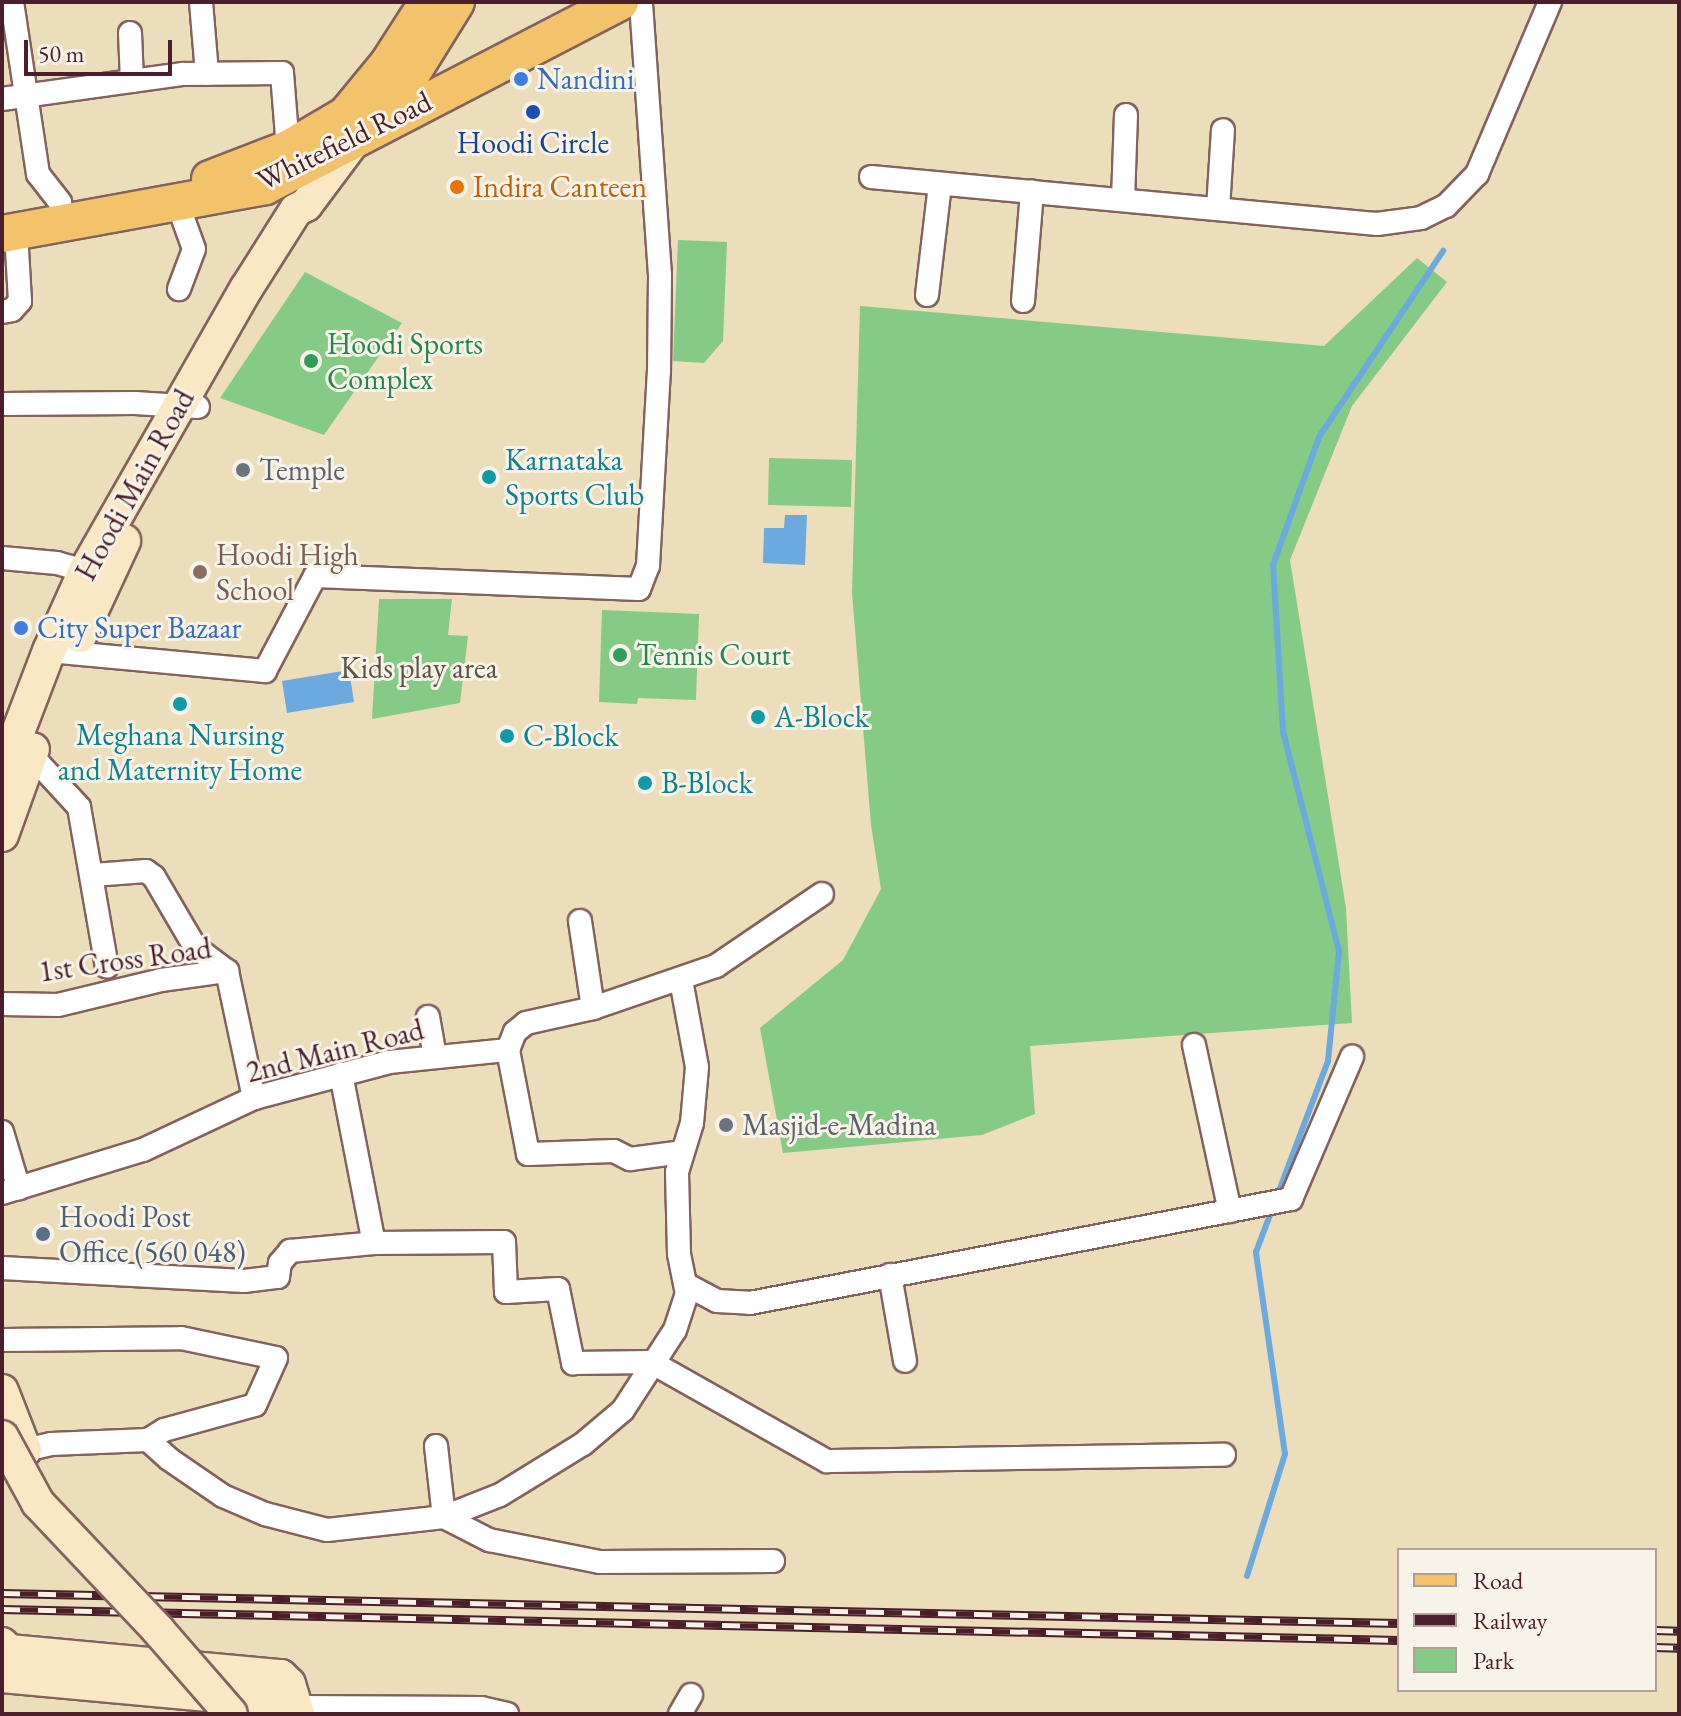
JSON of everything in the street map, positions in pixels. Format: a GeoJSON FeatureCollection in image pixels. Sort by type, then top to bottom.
{"type":"FeatureCollection","features":[{"type":"Feature","properties":{"kind":"main road","name":"Hoodi Main Road"},"geometry":{"type":"LineString","coordinates":[[2,774],[60,652],[85,571],[189,406],[301,207],[428,2]]}},
{"type":"Feature","properties":{"kind":"main road","name":"Hoodi Main Road"},"geometry":{"type":"LineString","coordinates":[[350,128],[401,90],[456,2]]}},
{"type":"Feature","properties":{"kind":"main road","name":"Whitefield Road"},"geometry":{"type":"LineString","coordinates":[[7,226],[60,202],[215,178],[350,128],[620,2]]}},
{"type":"Feature","properties":{"kind":"main road","name":"Whitefield Road"},"geometry":{"type":"LineString","coordinates":[[7,226],[265,186],[350,128]]}},
{"type":"Feature","properties":{"kind":"main road"},"geometry":{"type":"LineString","coordinates":[[2,835],[31,755],[60,652],[135,518],[189,406]]}},
{"type":"Feature","properties":{"kind":"main road"},"geometry":{"type":"LineString","coordinates":[[2,1391],[10,1450],[38,1503],[158,1630],[231,1714]]}},
{"type":"Feature","properties":{"kind":"main road"},"geometry":{"type":"LineString","coordinates":[[2,1482],[27,1516],[145,1636],[210,1714]]}},
{"type":"Feature","properties":{"kind":"main road"},"geometry":{"type":"LineString","coordinates":[[2,1644],[9,1651],[281,1676],[295,1702],[187,1703],[2,1676]]}},
{"type":"Feature","properties":{"kind":"street"},"geometry":{"type":"LineString","coordinates":[[12,2],[38,174],[60,202]]}},
{"type":"Feature","properties":{"kind":"street"},"geometry":{"type":"LineString","coordinates":[[201,2],[207,74]]}},
{"type":"Feature","properties":{"kind":"street"},"geometry":{"type":"LineString","coordinates":[[60,652],[265,671],[315,576],[639,589],[648,566],[660,302],[641,2]]}},
{"type":"Feature","properties":{"kind":"street"},"geometry":{"type":"LineString","coordinates":[[871,177],[1377,224],[1421,218],[1446,206],[1477,174],[1550,2]]}},
{"type":"Feature","properties":{"kind":"street"},"geometry":{"type":"LineString","coordinates":[[130,33],[132,81]]}},
{"type":"Feature","properties":{"kind":"street"},"geometry":{"type":"LineString","coordinates":[[2,99],[183,74],[282,73],[288,149]]}},
{"type":"Feature","properties":{"kind":"street"},"geometry":{"type":"LineString","coordinates":[[1123,200],[1126,115]]}},
{"type":"Feature","properties":{"kind":"street"},"geometry":{"type":"LineString","coordinates":[[1218,209],[1223,130]]}},
{"type":"Feature","properties":{"kind":"street"},"geometry":{"type":"LineString","coordinates":[[927,295],[940,184]]}},
{"type":"Feature","properties":{"kind":"street"},"geometry":{"type":"LineString","coordinates":[[1023,301],[1032,191]]}},
{"type":"Feature","properties":{"kind":"street"},"geometry":{"type":"LineString","coordinates":[[177,202],[194,249],[179,289]]}},
{"type":"Feature","properties":{"kind":"street"},"geometry":{"type":"LineString","coordinates":[[2,312],[12,310],[20,301],[7,226]]}},
{"type":"Feature","properties":{"kind":"street"},"geometry":{"type":"LineString","coordinates":[[2,404],[189,406]]}},
{"type":"Feature","properties":{"kind":"street"},"geometry":{"type":"LineString","coordinates":[[2,558],[57,563],[85,571]]}},
{"type":"Feature","properties":{"kind":"street"},"geometry":{"type":"LineString","coordinates":[[31,755],[79,807],[107,967]]}},
{"type":"Feature","properties":{"kind":"street"},"geometry":{"type":"LineString","coordinates":[[93,875],[146,871],[154,877],[195,947],[227,971]]}},
{"type":"Feature","properties":{"kind":"street"},"geometry":{"type":"LineString","coordinates":[[682,1152],[630,1159],[614,1151],[528,1154],[508,1050],[515,1032],[526,1023],[593,1008],[716,966],[822,894]]}},
{"type":"Feature","properties":{"kind":"street"},"geometry":{"type":"LineString","coordinates":[[580,921],[593,1008]]}},
{"type":"Feature","properties":{"kind":"street","name":"1st Cross Road"},"geometry":{"type":"LineString","coordinates":[[2,1004],[58,1005],[161,980],[227,971],[254,1098]]}},
{"type":"Feature","properties":{"kind":"street"},"geometry":{"type":"LineString","coordinates":[[148,1440],[208,1488],[265,1514],[327,1530],[444,1517],[500,1495],[583,1444],[623,1410],[651,1362],[675,1330],[687,1285],[679,1254],[677,1172],[692,1123],[697,1067],[681,980]]}},
{"type":"Feature","properties":{"kind":"street"},"geometry":{"type":"LineString","coordinates":[[428,1017],[435,1055]]}},
{"type":"Feature","properties":{"kind":"street"},"geometry":{"type":"LineString","coordinates":[[1194,1045],[1230,1211]]}},
{"type":"Feature","properties":{"kind":"street","name":"2nd Main Road"},"geometry":{"type":"LineString","coordinates":[[10,1191],[143,1150],[254,1098],[341,1074],[435,1055],[508,1050]]}},
{"type":"Feature","properties":{"kind":"street"},"geometry":{"type":"LineString","coordinates":[[687,1285],[717,1301],[750,1303],[1291,1199],[1352,1057]]}},
{"type":"Feature","properties":{"kind":"street"},"geometry":{"type":"LineString","coordinates":[[341,1074],[374,1243]]}},
{"type":"Feature","properties":{"kind":"street"},"geometry":{"type":"LineString","coordinates":[[2,1132],[10,1191]]}},
{"type":"Feature","properties":{"kind":"street"},"geometry":{"type":"LineString","coordinates":[[2,1268],[244,1281],[278,1277],[280,1263],[290,1251],[374,1243],[504,1242],[506,1292],[558,1289],[573,1363],[651,1362],[827,1461],[1224,1455]]}},
{"type":"Feature","properties":{"kind":"street"},"geometry":{"type":"LineString","coordinates":[[890,1275],[905,1361]]}},
{"type":"Feature","properties":{"kind":"street"},"geometry":{"type":"LineString","coordinates":[[2,1340],[181,1338],[276,1358],[255,1405],[164,1430],[148,1440],[51,1444],[10,1450]]}},
{"type":"Feature","properties":{"kind":"street"},"geometry":{"type":"LineString","coordinates":[[436,1446],[444,1517]]}},
{"type":"Feature","properties":{"kind":"street"},"geometry":{"type":"LineString","coordinates":[[444,1517],[489,1540],[600,1562],[773,1561]]}},
{"type":"Feature","properties":{"kind":"street"},"geometry":{"type":"LineString","coordinates":[[295,1702],[481,1708],[507,1714]]}},
{"type":"Feature","properties":{"kind":"green space"},"geometry":{"type":"Polygon","coordinates":[[[678,240],[727,242],[723,341],[704,363],[673,361],[678,240]]]}},
{"type":"Feature","properties":{"kind":"green space"},"geometry":{"type":"Polygon","coordinates":[[[1417,258],[1447,282],[1352,406],[1290,560],[1346,908],[1352,1023],[1030,1046],[1035,1114],[982,1135],[783,1153],[760,1028],[843,960],[881,889],[871,825],[852,593],[860,306],[1324,346],[1417,258]]]}},
{"type":"Feature","properties":{"kind":"green space","name":"Hoodi Sports Complex"},"geometry":{"type":"Polygon","coordinates":[[[305,272],[402,323],[324,435],[220,398],[305,272]]]}},
{"type":"Feature","properties":{"kind":"green space"},"geometry":{"type":"Polygon","coordinates":[[[769,458],[852,460],[851,507],[768,505],[769,458]]]}},
{"type":"Feature","properties":{"kind":"green space","name":"Kids play area"},"geometry":{"type":"Polygon","coordinates":[[[379,599],[452,599],[448,635],[468,636],[460,703],[372,719],[379,599]]]}},
{"type":"Feature","properties":{"kind":"green space"},"geometry":{"type":"Polygon","coordinates":[[[602,610],[699,614],[696,700],[638,698],[637,704],[599,702],[602,610]]]}},
{"type":"Feature","properties":{"kind":"water"},"geometry":{"type":"Polygon","coordinates":[[[785,515],[807,515],[805,565],[763,563],[764,528],[784,528],[785,515]]]}},
{"type":"Feature","properties":{"kind":"water"},"geometry":{"type":"Polygon","coordinates":[[[349,670],[354,702],[287,713],[282,681],[349,670]]]}},
{"type":"Feature","properties":{"kind":"waterway"},"geometry":{"type":"LineString","coordinates":[[1277,1196],[1328,1061],[1339,951],[1283,732],[1273,565],[1319,437],[1443,251]]}},
{"type":"Feature","properties":{"kind":"waterway"},"geometry":{"type":"LineString","coordinates":[[1247,1576],[1285,1454],[1256,1252],[1273,1207]]}},
{"type":"Feature","properties":{"kind":"railway"},"geometry":{"type":"LineString","coordinates":[[2,1593],[1397,1623]]}},
{"type":"Feature","properties":{"kind":"railway"},"geometry":{"type":"LineString","coordinates":[[2,1609],[1397,1640]]}},
{"type":"Feature","properties":{"kind":"railway"},"geometry":{"type":"LineString","coordinates":[[1657,1630],[1679,1631]]}},
{"type":"Feature","properties":{"kind":"railway"},"geometry":{"type":"LineString","coordinates":[[1657,1647],[1679,1648]]}},
{"type":"Feature","properties":{"kind":"place","name":"Nandini"},"geometry":{"type":"Point","coordinates":[521,79]}},
{"type":"Feature","properties":{"kind":"place","name":"Hoodi Circle"},"geometry":{"type":"Point","coordinates":[533,112]}},
{"type":"Feature","properties":{"kind":"place","name":"Indira Canteen"},"geometry":{"type":"Point","coordinates":[457,187]}},
{"type":"Feature","properties":{"kind":"place","name":"Hoodi Sports Complex"},"geometry":{"type":"Point","coordinates":[311,361]}},
{"type":"Feature","properties":{"kind":"place","name":"Temple"},"geometry":{"type":"Point","coordinates":[243,470]}},
{"type":"Feature","properties":{"kind":"place","name":"Karnataka Sports Club"},"geometry":{"type":"Point","coordinates":[489,477]}},
{"type":"Feature","properties":{"kind":"place","name":"Hoodi High School"},"geometry":{"type":"Point","coordinates":[200,572]}},
{"type":"Feature","properties":{"kind":"place","name":"City Super Bazaar"},"geometry":{"type":"Point","coordinates":[21,628]}},
{"type":"Feature","properties":{"kind":"place","name":"Tennis Court"},"geometry":{"type":"Point","coordinates":[620,655]}},
{"type":"Feature","properties":{"kind":"place","name":"Meghana Nursing and Maternity Home"},"geometry":{"type":"Point","coordinates":[180,704]}},
{"type":"Feature","properties":{"kind":"place","name":"A-Block"},"geometry":{"type":"Point","coordinates":[758,717]}},
{"type":"Feature","properties":{"kind":"place","name":"C-Block"},"geometry":{"type":"Point","coordinates":[507,736]}},
{"type":"Feature","properties":{"kind":"place","name":"B-Block"},"geometry":{"type":"Point","coordinates":[645,783]}},
{"type":"Feature","properties":{"kind":"place","name":"Masjid-e-Madina"},"geometry":{"type":"Point","coordinates":[726,1125]}},
{"type":"Feature","properties":{"kind":"place","name":"Hoodi Post Office (560 048)"},"geometry":{"type":"Point","coordinates":[43,1234]}}]}
